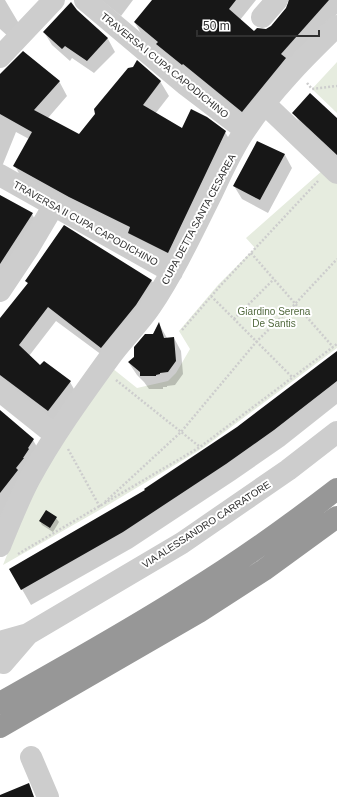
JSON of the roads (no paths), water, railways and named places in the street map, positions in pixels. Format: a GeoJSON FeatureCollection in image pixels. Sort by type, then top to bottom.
{"type":"FeatureCollection","features":[{"type":"Feature","properties":{"kind":"highway"},"geometry":{"type":"LineString","coordinates":[[0,703],[188,594],[252,552],[337,489]]}},
{"type":"Feature","properties":{"kind":"highway"},"geometry":{"type":"LineString","coordinates":[[0,728],[199,612],[264,570],[337,517]]}},
{"type":"Feature","properties":{"kind":"street"},"geometry":{"type":"LineString","coordinates":[[0,57],[54,0]]}},
{"type":"Feature","properties":{"kind":"street","name":"TRAVERSA I CUPA CAPODICHINO"},"geometry":{"type":"LineString","coordinates":[[86,0],[186,85],[245,130]]}},
{"type":"Feature","properties":{"kind":"street"},"geometry":{"type":"LineString","coordinates":[[262,17],[277,0]]}},
{"type":"Feature","properties":{"kind":"street","name":"CUPA DETTA SANTA CESAREA"},"geometry":{"type":"LineString","coordinates":[[7,551],[28,481],[56,433],[112,354],[135,328],[151,306],[172,272],[228,160],[245,130],[294,70],[337,26]]}},
{"type":"Feature","properties":{"kind":"street"},"geometry":{"type":"LineString","coordinates":[[265,104],[334,170]]}},
{"type":"Feature","properties":{"kind":"street","name":"TRAVERSA II CUPA CAPODICHINO"},"geometry":{"type":"LineString","coordinates":[[0,175],[172,272]]}},
{"type":"Feature","properties":{"kind":"street"},"geometry":{"type":"LineString","coordinates":[[0,291],[28,249],[54,205]]}},
{"type":"Feature","properties":{"kind":"street"},"geometry":{"type":"LineString","coordinates":[[0,391],[56,433]]}},
{"type":"Feature","properties":{"kind":"street","name":"VIA ALESSANDRO CARRATORE"},"geometry":{"type":"LineString","coordinates":[[0,642],[28,634],[182,542],[288,470],[337,432]]}},
{"type":"Feature","properties":{"kind":"street","name":"VIA ALESSANDRO CARRATORE"},"geometry":{"type":"LineString","coordinates":[[1,663],[28,634]]}},
{"type":"Feature","properties":{"kind":"street"},"geometry":{"type":"LineString","coordinates":[[31,757],[48,797]]}},
{"type":"Feature","properties":{"kind":"park label","name":"Giardino Serena De Santis"},"geometry":{"type":"Point","coordinates":[274,316]}}]}
